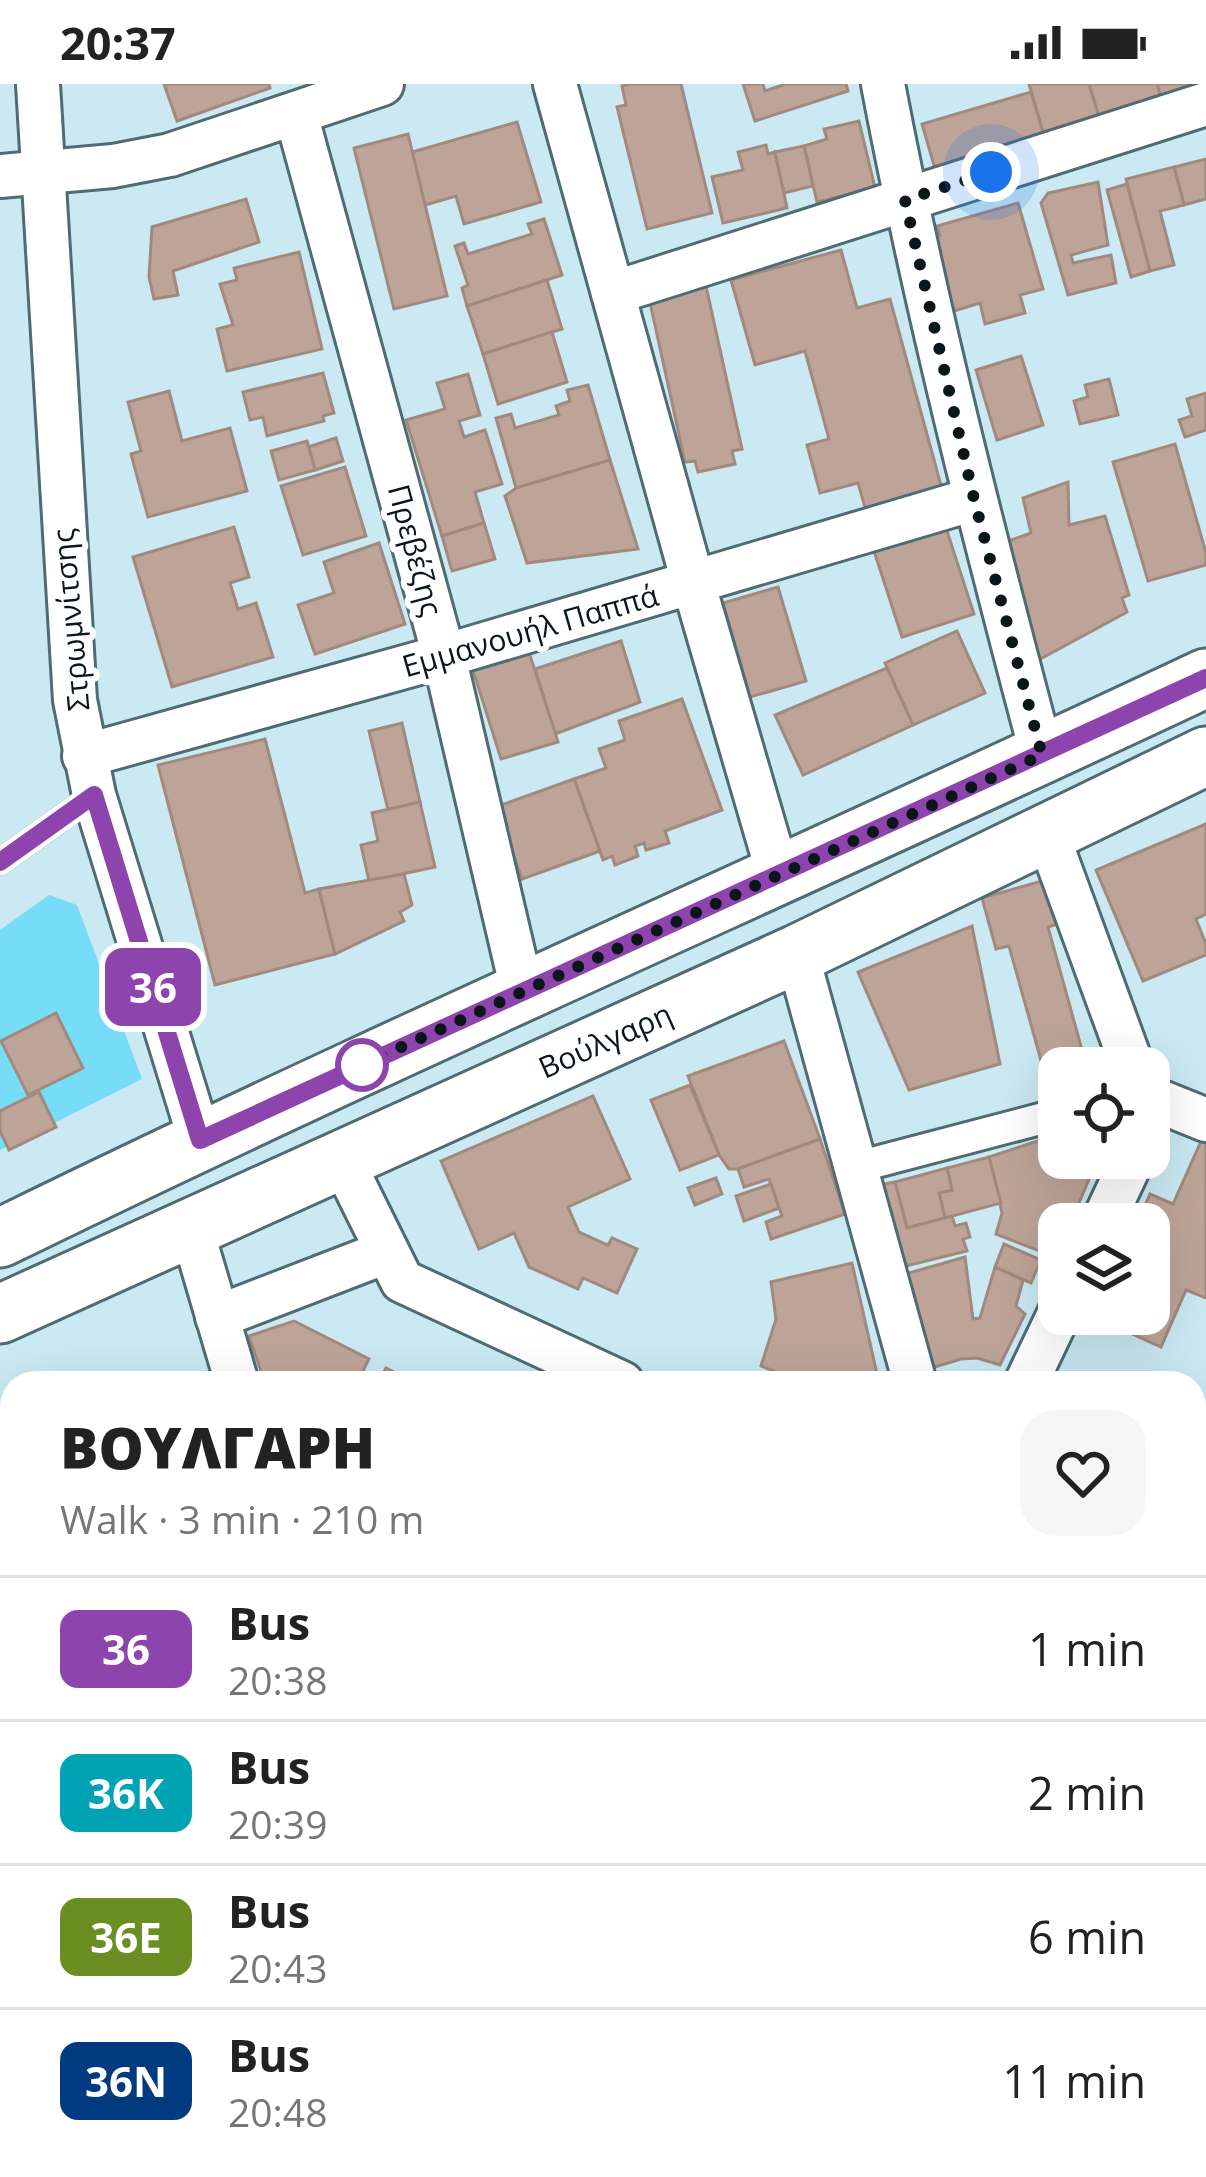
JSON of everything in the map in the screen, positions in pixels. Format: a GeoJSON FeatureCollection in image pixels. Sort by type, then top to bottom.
{"type":"FeatureCollection","features":[{"type":"Feature","properties":{"kind":"main road"},"geometry":{"type":"LineString","coordinates":[[0,1238],[522,990],[1206,679]]}},
{"type":"Feature","properties":{"kind":"main road","name":"Βούλγαρη"},"geometry":{"type":"LineString","coordinates":[[0,1314],[797,954],[1206,756]]}},
{"type":"Feature","properties":{"kind":"street","name":"Στρωμνίτσης"},"geometry":{"type":"LineString","coordinates":[[38,84],[75,700],[89,776],[200,1140]]}},
{"type":"Feature","properties":{"kind":"street"},"geometry":{"type":"LineString","coordinates":[[0,176],[113,166],[170,155],[382,84]]}},
{"type":"Feature","properties":{"kind":"street"},"geometry":{"type":"LineString","coordinates":[[555,84],[779,877]]}},
{"type":"Feature","properties":{"kind":"street"},"geometry":{"type":"LineString","coordinates":[[883,84],[974,499],[1042,755]]}},
{"type":"Feature","properties":{"kind":"street"},"geometry":{"type":"LineString","coordinates":[[613,292],[1206,104]]}},
{"type":"Feature","properties":{"kind":"street","name":"Πρεβέζης"},"geometry":{"type":"LineString","coordinates":[[296,114],[445,656],[522,990]]}},
{"type":"Feature","properties":{"kind":"street","name":"Εμμανουήλ Παππά"},"geometry":{"type":"LineString","coordinates":[[89,776],[445,656],[974,499]]}},
{"type":"Feature","properties":{"kind":"street"},"geometry":{"type":"LineString","coordinates":[[1047,833],[1125,1047]]}},
{"type":"Feature","properties":{"kind":"street"},"geometry":{"type":"LineString","coordinates":[[797,954],[912,1371]]}},
{"type":"Feature","properties":{"kind":"street"},"geometry":{"type":"LineString","coordinates":[[1170,1105],[1206,1120]]}},
{"type":"Feature","properties":{"kind":"street"},"geometry":{"type":"LineString","coordinates":[[857,1167],[1038,1120]]}},
{"type":"Feature","properties":{"kind":"street"},"geometry":{"type":"LineString","coordinates":[[341,1158],[402,1281],[596,1371]]}},
{"type":"Feature","properties":{"kind":"street"},"geometry":{"type":"LineString","coordinates":[[191,1227],[233,1371]]}},
{"type":"Feature","properties":{"kind":"street"},"geometry":{"type":"LineString","coordinates":[[217,1317],[386,1252]]}},
{"type":"Feature","properties":{"kind":"street"},"geometry":{"type":"LineString","coordinates":[[1033,1371],[1049,1335]]}},
{"type":"Feature","properties":{"kind":"lane"},"geometry":{"type":"LineString","coordinates":[[0,862],[89,776]]}},
{"type":"Feature","properties":{"kind":"shaded area"},"geometry":{"type":"Polygon","coordinates":[[[49,895],[77,905],[142,1079],[0,1150],[0,930],[49,895]]]}},
{"type":"Feature","properties":{"kind":"building"},"geometry":{"type":"Polygon","coordinates":[[[164,84],[269,84],[270,88],[177,121],[164,84]]]}},
{"type":"Feature","properties":{"kind":"building"},"geometry":{"type":"Polygon","coordinates":[[[681,84],[712,213],[647,229],[617,107],[626,105],[622,86],[681,84]]]}},
{"type":"Feature","properties":{"kind":"building"},"geometry":{"type":"Polygon","coordinates":[[[743,84],[763,84],[765,91],[786,84],[846,84],[848,91],[755,121],[743,84]]]}},
{"type":"Feature","properties":{"kind":"building"},"geometry":{"type":"Polygon","coordinates":[[[1029,84],[1089,84],[1103,129],[1047,146],[1029,84]]]}},
{"type":"Feature","properties":{"kind":"building"},"geometry":{"type":"Polygon","coordinates":[[[1089,84],[1157,84],[1161,95],[1151,98],[1155,110],[1102,126],[1089,84]]]}},
{"type":"Feature","properties":{"kind":"building"},"geometry":{"type":"Polygon","coordinates":[[[1157,84],[1206,84],[1165,109],[1157,84]]]}},
{"type":"Feature","properties":{"kind":"building"},"geometry":{"type":"Polygon","coordinates":[[[1031,92],[1047,146],[938,179],[922,124],[1031,92]]]}},
{"type":"Feature","properties":{"kind":"building"},"geometry":{"type":"Polygon","coordinates":[[[859,121],[875,188],[817,202],[804,146],[827,139],[824,129],[859,121]]]}},
{"type":"Feature","properties":{"kind":"building"},"geometry":{"type":"Polygon","coordinates":[[[517,122],[541,202],[464,224],[456,196],[425,205],[412,152],[517,122]]]}},
{"type":"Feature","properties":{"kind":"building"},"geometry":{"type":"Polygon","coordinates":[[[408,134],[447,296],[394,309],[354,148],[408,134]]]}},
{"type":"Feature","properties":{"kind":"building"},"geometry":{"type":"Polygon","coordinates":[[[766,145],[768,154],[775,152],[787,208],[723,223],[712,177],[743,170],[738,152],[766,145]]]}},
{"type":"Feature","properties":{"kind":"building"},"geometry":{"type":"Polygon","coordinates":[[[804,146],[813,186],[784,193],[775,152],[804,146]]]}},
{"type":"Feature","properties":{"kind":"building"},"geometry":{"type":"Polygon","coordinates":[[[1206,159],[1206,199],[1184,205],[1174,167],[1206,159]]]}},
{"type":"Feature","properties":{"kind":"building"},"geometry":{"type":"Polygon","coordinates":[[[1174,167],[1184,205],[1160,211],[1174,265],[1150,271],[1126,179],[1174,167]]]}},
{"type":"Feature","properties":{"kind":"building"},"geometry":{"type":"Polygon","coordinates":[[[1098,182],[1108,245],[1071,255],[1073,263],[1111,255],[1116,283],[1068,295],[1041,203],[1048,193],[1098,182]]]}},
{"type":"Feature","properties":{"kind":"building"},"geometry":{"type":"Polygon","coordinates":[[[1127,184],[1150,271],[1131,277],[1107,190],[1127,184]]]}},
{"type":"Feature","properties":{"kind":"building"},"geometry":{"type":"Polygon","coordinates":[[[246,199],[259,242],[173,271],[178,295],[154,299],[149,277],[152,227],[246,199]]]}},
{"type":"Feature","properties":{"kind":"building"},"geometry":{"type":"Polygon","coordinates":[[[1018,203],[1043,289],[1020,295],[1025,313],[985,324],[980,303],[944,314],[923,241],[940,236],[937,226],[1018,203]]]}},
{"type":"Feature","properties":{"kind":"building"},"geometry":{"type":"Polygon","coordinates":[[[544,219],[562,275],[467,306],[462,288],[468,285],[455,246],[464,243],[468,254],[532,234],[528,224],[544,219]]]}},
{"type":"Feature","properties":{"kind":"building"},"geometry":{"type":"Polygon","coordinates":[[[841,250],[857,308],[890,299],[945,500],[869,521],[858,483],[820,493],[807,445],[829,439],[805,351],[755,365],[731,280],[841,250]]]}},
{"type":"Feature","properties":{"kind":"building"},"geometry":{"type":"Polygon","coordinates":[[[299,252],[322,349],[227,371],[217,329],[233,325],[220,284],[237,280],[234,268],[299,252]]]}},
{"type":"Feature","properties":{"kind":"building"},"geometry":{"type":"Polygon","coordinates":[[[547,280],[562,329],[483,354],[467,306],[547,280]]]}},
{"type":"Feature","properties":{"kind":"building"},"geometry":{"type":"Polygon","coordinates":[[[706,286],[742,449],[732,451],[735,464],[698,472],[695,461],[685,462],[649,298],[706,286]]]}},
{"type":"Feature","properties":{"kind":"building"},"geometry":{"type":"Polygon","coordinates":[[[552,332],[567,382],[498,404],[483,354],[552,332]]]}},
{"type":"Feature","properties":{"kind":"building"},"geometry":{"type":"Polygon","coordinates":[[[1021,356],[1043,425],[997,440],[976,370],[1021,356]]]}},
{"type":"Feature","properties":{"kind":"building"},"geometry":{"type":"Polygon","coordinates":[[[323,373],[334,413],[323,416],[324,421],[267,436],[263,417],[250,420],[243,392],[323,373]]]}},
{"type":"Feature","properties":{"kind":"building"},"geometry":{"type":"Polygon","coordinates":[[[468,374],[480,415],[459,421],[464,437],[485,430],[502,484],[475,492],[484,523],[442,536],[406,420],[445,409],[437,383],[468,374]]]}},
{"type":"Feature","properties":{"kind":"building"},"geometry":{"type":"Polygon","coordinates":[[[1109,379],[1118,415],[1080,424],[1074,401],[1088,397],[1085,385],[1109,379]]]}},
{"type":"Feature","properties":{"kind":"building"},"geometry":{"type":"Polygon","coordinates":[[[588,385],[610,460],[516,488],[496,418],[511,414],[515,428],[559,415],[556,406],[570,401],[567,390],[588,385]]]}},
{"type":"Feature","properties":{"kind":"building"},"geometry":{"type":"Polygon","coordinates":[[[169,391],[182,441],[230,428],[247,491],[148,517],[131,454],[141,451],[128,402],[169,391]]]}},
{"type":"Feature","properties":{"kind":"building"},"geometry":{"type":"Polygon","coordinates":[[[1206,393],[1206,430],[1185,437],[1179,420],[1192,416],[1187,399],[1206,393]]]}},
{"type":"Feature","properties":{"kind":"building"},"geometry":{"type":"Polygon","coordinates":[[[336,438],[343,461],[315,470],[308,447],[336,438]]]}},
{"type":"Feature","properties":{"kind":"building"},"geometry":{"type":"Polygon","coordinates":[[[307,441],[315,470],[279,480],[271,451],[307,441]]]}},
{"type":"Feature","properties":{"kind":"building"},"geometry":{"type":"Polygon","coordinates":[[[1175,444],[1206,565],[1148,581],[1113,462],[1175,444]]]}},
{"type":"Feature","properties":{"kind":"building"},"geometry":{"type":"Polygon","coordinates":[[[610,460],[638,549],[527,563],[505,496],[516,488],[610,460]]]}},
{"type":"Feature","properties":{"kind":"building"},"geometry":{"type":"Polygon","coordinates":[[[345,467],[366,536],[303,555],[281,486],[345,467]]]}},
{"type":"Feature","properties":{"kind":"building"},"geometry":{"type":"Polygon","coordinates":[[[1068,482],[1069,525],[1105,516],[1129,595],[1122,598],[1127,612],[1033,663],[1008,541],[1031,533],[1023,498],[1068,482]]]}},
{"type":"Feature","properties":{"kind":"building"},"geometry":{"type":"Polygon","coordinates":[[[484,523],[495,559],[452,571],[442,536],[484,523]]]}},
{"type":"Feature","properties":{"kind":"building"},"geometry":{"type":"Polygon","coordinates":[[[234,527],[249,577],[230,583],[238,609],[256,603],[273,657],[172,687],[133,557],[234,527]]]}},
{"type":"Feature","properties":{"kind":"building"},"geometry":{"type":"Polygon","coordinates":[[[946,528],[974,614],[902,637],[874,551],[946,528]]]}},
{"type":"Feature","properties":{"kind":"building"},"geometry":{"type":"Polygon","coordinates":[[[379,543],[405,624],[315,654],[298,605],[334,593],[324,562],[379,543]]]}},
{"type":"Feature","properties":{"kind":"building"},"geometry":{"type":"Polygon","coordinates":[[[778,587],[806,681],[750,697],[723,603],[778,587]]]}},
{"type":"Feature","properties":{"kind":"building"},"geometry":{"type":"Polygon","coordinates":[[[957,631],[985,693],[913,725],[885,663],[957,631]]]}},
{"type":"Feature","properties":{"kind":"building"},"geometry":{"type":"Polygon","coordinates":[[[621,641],[640,702],[555,734],[535,669],[621,641]]]}},
{"type":"Feature","properties":{"kind":"building"},"geometry":{"type":"Polygon","coordinates":[[[527,646],[558,742],[501,759],[471,664],[527,646]]]}},
{"type":"Feature","properties":{"kind":"building"},"geometry":{"type":"Polygon","coordinates":[[[887,668],[913,725],[803,775],[775,715],[887,668]]]}},
{"type":"Feature","properties":{"kind":"building"},"geometry":{"type":"Polygon","coordinates":[[[682,699],[722,810],[665,831],[669,843],[646,850],[644,843],[635,846],[638,856],[615,865],[612,856],[603,860],[574,779],[606,768],[599,749],[625,740],[619,721],[682,699]]]}},
{"type":"Feature","properties":{"kind":"building"},"geometry":{"type":"Polygon","coordinates":[[[402,723],[420,802],[388,810],[369,731],[402,723]]]}},
{"type":"Feature","properties":{"kind":"building"},"geometry":{"type":"Polygon","coordinates":[[[265,739],[305,893],[319,889],[335,954],[215,985],[158,765],[265,739]]]}},
{"type":"Feature","properties":{"kind":"building"},"geometry":{"type":"Polygon","coordinates":[[[574,779],[600,851],[522,879],[496,807],[574,779]]]}},
{"type":"Feature","properties":{"kind":"building"},"geometry":{"type":"Polygon","coordinates":[[[420,802],[435,867],[369,881],[361,845],[378,841],[372,813],[420,802]]]}},
{"type":"Feature","properties":{"kind":"building"},"geometry":{"type":"Polygon","coordinates":[[[1206,824],[1206,914],[1196,919],[1206,955],[1143,981],[1096,870],[1206,824]]]}},
{"type":"Feature","properties":{"kind":"building"},"geometry":{"type":"Polygon","coordinates":[[[404,874],[412,905],[400,912],[404,921],[335,954],[319,889],[404,874]]]}},
{"type":"Feature","properties":{"kind":"building"},"geometry":{"type":"Polygon","coordinates":[[[1049,879],[1061,923],[1048,927],[1081,1047],[1038,1050],[1009,946],[996,949],[982,898],[1049,879]]]}},
{"type":"Feature","properties":{"kind":"building"},"geometry":{"type":"Polygon","coordinates":[[[972,926],[1000,1064],[909,1090],[858,972],[972,926]]]}},
{"type":"Feature","properties":{"kind":"building"},"geometry":{"type":"Polygon","coordinates":[[[56,1013],[83,1068],[28,1095],[1,1041],[56,1013]]]}},
{"type":"Feature","properties":{"kind":"building"},"geometry":{"type":"Polygon","coordinates":[[[784,1041],[820,1139],[729,1169],[688,1076],[784,1041]]]}},
{"type":"Feature","properties":{"kind":"building"},"geometry":{"type":"Polygon","coordinates":[[[690,1085],[719,1155],[680,1170],[651,1100],[690,1085]]]}},
{"type":"Feature","properties":{"kind":"building"},"geometry":{"type":"Polygon","coordinates":[[[39,1092],[56,1127],[9,1150],[0,1131],[0,1111],[39,1092]]]}},
{"type":"Feature","properties":{"kind":"building"},"geometry":{"type":"Polygon","coordinates":[[[593,1096],[630,1179],[568,1207],[579,1232],[608,1245],[612,1238],[637,1249],[617,1293],[583,1278],[578,1289],[529,1267],[514,1233],[479,1249],[441,1161],[593,1096]]]}},
{"type":"Feature","properties":{"kind":"building"},"geometry":{"type":"Polygon","coordinates":[[[820,1139],[845,1214],[771,1239],[766,1222],[782,1216],[769,1179],[744,1187],[738,1169],[820,1139]]]}},
{"type":"Feature","properties":{"kind":"building"},"geometry":{"type":"Polygon","coordinates":[[[1202,1139],[1206,1141],[1206,1298],[1186,1290],[1170,1326],[1170,1203],[1146,1203],[1150,1194],[1173,1204],[1202,1139]]]}},
{"type":"Feature","properties":{"kind":"building"},"geometry":{"type":"Polygon","coordinates":[[[1038,1141],[1038,1179],[1089,1179],[1079,1203],[1038,1203],[1038,1250],[996,1234],[1002,1213],[989,1157],[1038,1141]]]}},
{"type":"Feature","properties":{"kind":"building"},"geometry":{"type":"Polygon","coordinates":[[[989,1157],[1001,1203],[945,1218],[939,1193],[952,1190],[947,1168],[989,1157]]]}},
{"type":"Feature","properties":{"kind":"building"},"geometry":{"type":"Polygon","coordinates":[[[947,1168],[952,1190],[939,1193],[945,1218],[907,1228],[895,1182],[947,1168]]]}},
{"type":"Feature","properties":{"kind":"building"},"geometry":{"type":"Polygon","coordinates":[[[716,1178],[722,1194],[695,1205],[688,1188],[716,1178]]]}},
{"type":"Feature","properties":{"kind":"building"},"geometry":{"type":"Polygon","coordinates":[[[895,1182],[907,1228],[952,1216],[955,1226],[966,1223],[967,1251],[894,1269],[873,1186],[895,1182]]]}},
{"type":"Feature","properties":{"kind":"building"},"geometry":{"type":"Polygon","coordinates":[[[771,1184],[779,1208],[744,1221],[736,1196],[771,1184]]]}},
{"type":"Feature","properties":{"kind":"building"},"geometry":{"type":"Polygon","coordinates":[[[1004,1244],[1038,1259],[1031,1283],[995,1267],[1004,1244]]]}},
{"type":"Feature","properties":{"kind":"building"},"geometry":{"type":"Polygon","coordinates":[[[965,1257],[973,1319],[980,1318],[995,1267],[1023,1280],[1016,1306],[1025,1314],[1000,1365],[961,1359],[921,1371],[895,1277],[965,1257]]]}},
{"type":"Feature","properties":{"kind":"building"},"geometry":{"type":"Polygon","coordinates":[[[852,1263],[876,1371],[773,1371],[761,1366],[776,1319],[771,1282],[852,1263]]]}},
{"type":"Feature","properties":{"kind":"building"},"geometry":{"type":"Polygon","coordinates":[[[294,1321],[369,1359],[363,1371],[261,1371],[249,1336],[294,1321]]]}},
{"type":"Feature","properties":{"kind":"building"},"geometry":{"type":"Polygon","coordinates":[[[1134,1335],[1166,1335],[1161,1347],[1134,1335]]]}},
{"type":"Feature","properties":{"kind":"bus line","name":"36"},"geometry":{"type":"LineString","coordinates":[[0,862],[94,795],[200,1140],[1206,678]]}},
{"type":"Feature","properties":{"kind":"route"},"geometry":{"type":"LineString","coordinates":[[362,1065],[1042,755],[974,499],[905,200],[991,172]]}}]}
